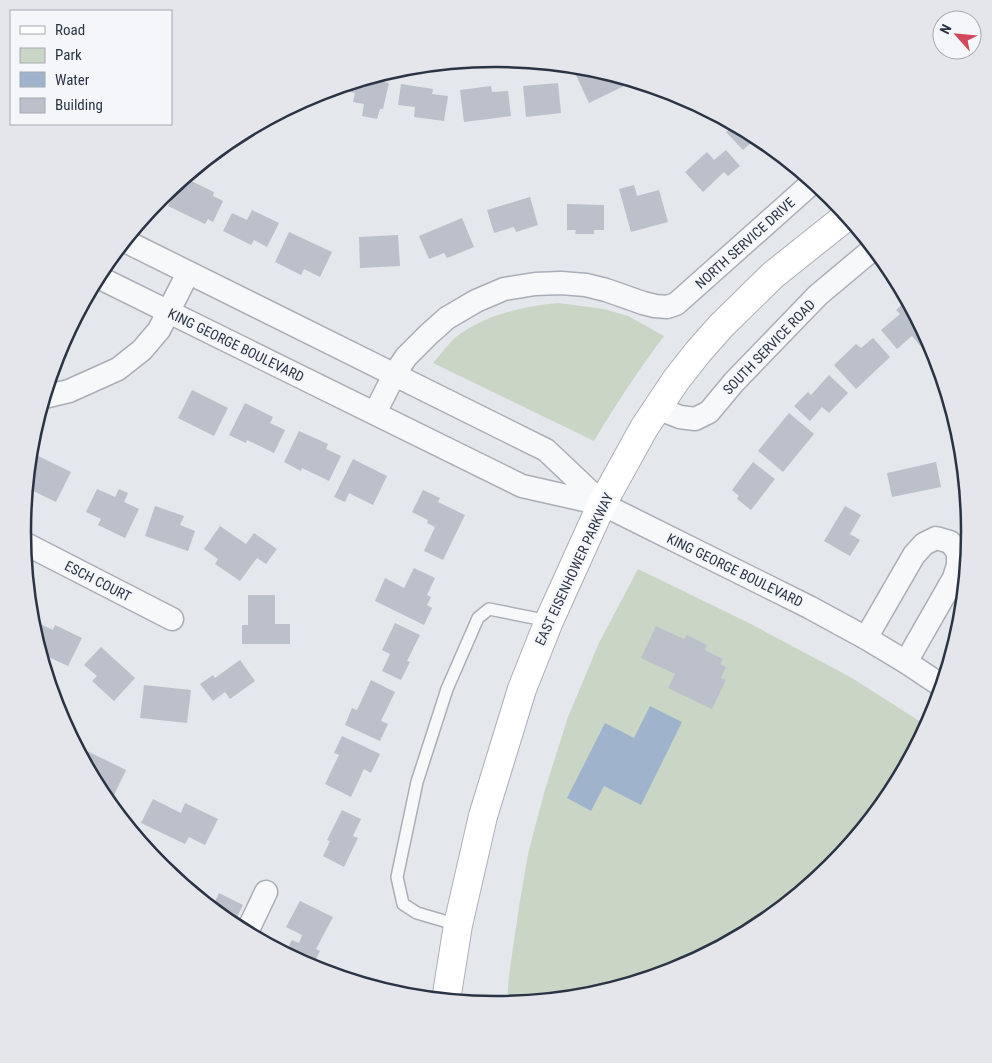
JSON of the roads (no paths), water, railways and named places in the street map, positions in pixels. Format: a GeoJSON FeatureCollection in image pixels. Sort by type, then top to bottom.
{"type":"FeatureCollection","features":[{"type":"Feature","properties":{"kind":"main road","name":"EAST EISENHOWER PARKWAY"},"geometry":{"type":"LineString","coordinates":[[447,993],[458,925],[482,816],[522,689],[549,621],[602,504],[644,428],[692,360],[721,326],[773,275],[841,221]]}},
{"type":"Feature","properties":{"kind":"street","name":"NORTH SERVICE DRIVE"},"geometry":{"type":"LineString","coordinates":[[394,375],[406,356],[447,318],[476,301],[504,289],[534,284],[578,284],[606,290],[655,306],[667,307],[676,304],[807,187]]}},
{"type":"Feature","properties":{"kind":"street","name":"KING GEORGE BOULEVARD"},"geometry":{"type":"LineString","coordinates":[[131,244],[546,450],[602,504]]}},
{"type":"Feature","properties":{"kind":"street","name":"SOUTH SERVICE ROAD"},"geometry":{"type":"LineString","coordinates":[[657,408],[680,417],[695,419],[709,412],[734,382],[818,295],[868,253]]}},
{"type":"Feature","properties":{"kind":"street"},"geometry":{"type":"LineString","coordinates":[[52,395],[70,391],[118,369],[142,350],[159,330],[188,273]]}},
{"type":"Feature","properties":{"kind":"street","name":"KING GEORGE BOULEVARD"},"geometry":{"type":"LineString","coordinates":[[105,281],[522,486],[602,504],[809,607],[866,638],[936,682]]}},
{"type":"Feature","properties":{"kind":"street"},"geometry":{"type":"LineString","coordinates":[[375,413],[394,375]]}},
{"type":"Feature","properties":{"kind":"street"},"geometry":{"type":"LineString","coordinates":[[866,638],[914,555],[924,544],[936,538],[950,542],[958,552],[958,565],[954,578],[906,662]]}},
{"type":"Feature","properties":{"kind":"street","name":"ESCH COURT"},"geometry":{"type":"LineString","coordinates":[[31,547],[172,619]]}},
{"type":"Feature","properties":{"kind":"street"},"geometry":{"type":"LineString","coordinates":[[249,925],[266,892]]}},
{"type":"Feature","properties":{"kind":"lane"},"geometry":{"type":"LineString","coordinates":[[458,925],[417,913],[403,904],[397,877],[416,782],[447,689],[478,618],[489,609],[549,621]]}},
{"type":"Feature","properties":{"kind":"water"},"geometry":{"type":"Polygon","coordinates":[[[650,706],[682,722],[641,805],[604,786],[591,811],[567,798],[605,723],[634,738],[650,706]]]}}]}
